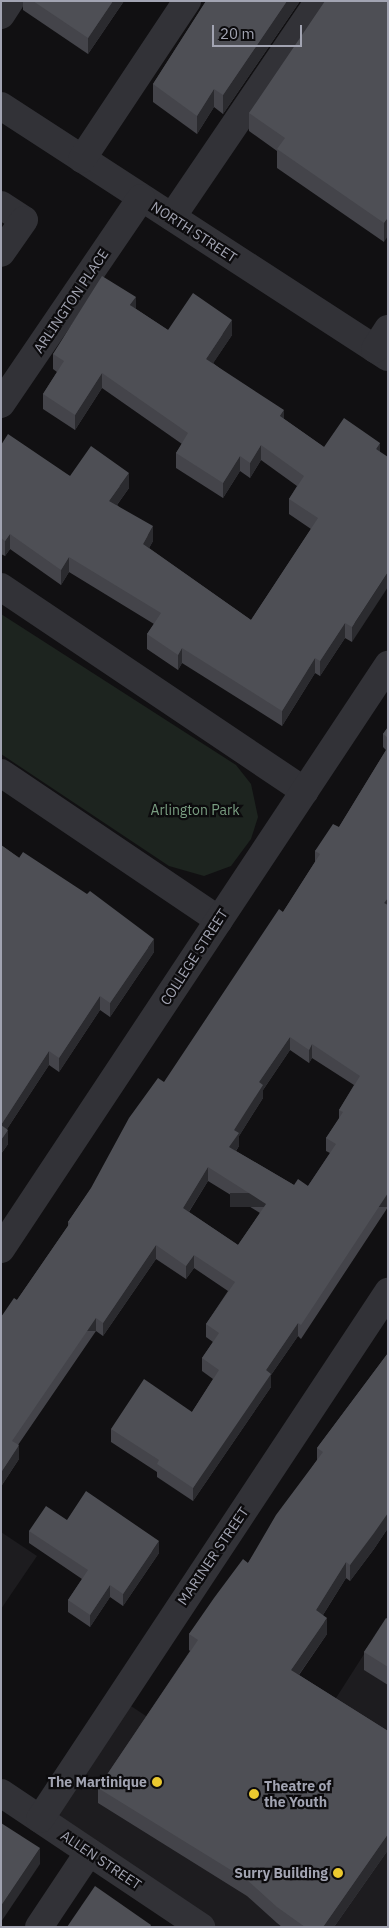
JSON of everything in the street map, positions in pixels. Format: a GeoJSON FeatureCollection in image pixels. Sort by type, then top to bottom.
{"type":"FeatureCollection","features":[{"type":"Feature","properties":{"kind":"street"},"geometry":{"type":"LineString","coordinates":[[1,15],[10,1]]}},
{"type":"Feature","properties":{"kind":"street"},"geometry":{"type":"LineString","coordinates":[[82,159],[187,1]]}},
{"type":"Feature","properties":{"kind":"street"},"geometry":{"type":"LineString","coordinates":[[172,217],[318,1]]}},
{"type":"Feature","properties":{"kind":"street","name":"NORTH STREET"},"geometry":{"type":"LineString","coordinates":[[1,106],[141,198],[383,345]]}},
{"type":"Feature","properties":{"kind":"street","name":"ARLINGTON PLACE"},"geometry":{"type":"LineString","coordinates":[[1,404],[141,198]]}},
{"type":"Feature","properties":{"kind":"street"},"geometry":{"type":"LineString","coordinates":[[1,205],[24,220],[1,254]]}},
{"type":"Feature","properties":{"kind":"street"},"geometry":{"type":"LineString","coordinates":[[1,587],[305,791]]}},
{"type":"Feature","properties":{"kind":"street","name":"COLLEGE STREET"},"geometry":{"type":"LineString","coordinates":[[1,1249],[388,665]]}},
{"type":"Feature","properties":{"kind":"street"},"geometry":{"type":"LineString","coordinates":[[1,773],[219,920]]}},
{"type":"Feature","properties":{"kind":"street","name":"MARINER STREET"},"geometry":{"type":"LineString","coordinates":[[40,1819],[388,1292]]}},
{"type":"Feature","properties":{"kind":"street","name":"ALLEN STREET"},"geometry":{"type":"LineString","coordinates":[[1,1793],[201,1927]]}},
{"type":"Feature","properties":{"kind":"street"},"geometry":{"type":"LineString","coordinates":[[39,1927],[89,1852]]}},
{"type":"Feature","properties":{"kind":"shaded area"},"geometry":{"type":"Polygon","coordinates":[[[1,1532],[37,1556],[1,1609],[1,1532]]]}},
{"type":"Feature","properties":{"kind":"shaded area"},"geometry":{"type":"Polygon","coordinates":[[[382,1626],[388,1630],[388,1927],[201,1927],[40,1819],[119,1698],[152,1720],[306,1745],[382,1626]]]}},
{"type":"Feature","properties":{"kind":"green space","name":"Arlington Park"},"geometry":{"type":"Polygon","coordinates":[[[1,614],[236,765],[251,784],[258,817],[251,839],[231,866],[204,876],[169,866],[1,754],[1,614]]]}},
{"type":"Feature","properties":{"kind":"building"},"geometry":{"type":"Polygon","coordinates":[[[33,1],[113,1],[88,38],[33,1]]]}},
{"type":"Feature","properties":{"kind":"building"},"geometry":{"type":"Polygon","coordinates":[[[206,1],[287,1],[223,95],[214,89],[197,116],[153,84],[206,1]]]}},
{"type":"Feature","properties":{"kind":"building"},"geometry":{"type":"Polygon","coordinates":[[[325,1],[388,1],[388,218],[384,223],[277,149],[285,138],[249,113],[325,1]]]}},
{"type":"Feature","properties":{"kind":"building"},"geometry":{"type":"Polygon","coordinates":[[[102,276],[136,297],[130,305],[168,330],[193,293],[232,320],[206,359],[284,410],[280,416],[324,447],[344,418],[380,443],[376,449],[388,457],[388,572],[352,627],[345,623],[320,661],[315,658],[282,711],[182,648],[178,655],[147,634],[161,613],[69,557],[61,570],[10,534],[5,541],[1,538],[1,445],[8,434],[70,476],[91,446],[129,473],[109,501],[153,526],[143,544],[251,620],[318,518],[289,499],[304,476],[261,445],[250,463],[240,456],[223,483],[176,453],[188,433],[102,373],[75,415],[43,394],[64,361],[53,354],[102,276]]]}},
{"type":"Feature","properties":{"kind":"building"},"geometry":{"type":"Polygon","coordinates":[[[388,727],[388,738],[383,734],[388,727]]]}},
{"type":"Feature","properties":{"kind":"building"},"geometry":{"type":"Polygon","coordinates":[[[388,747],[388,898],[384,903],[388,905],[388,1193],[301,1325],[298,1323],[266,1370],[271,1374],[193,1488],[157,1464],[159,1460],[111,1429],[144,1379],[192,1412],[219,1370],[202,1358],[219,1333],[206,1324],[235,1282],[194,1255],[186,1266],[156,1245],[103,1323],[96,1318],[12,1441],[19,1445],[1,1471],[1,1317],[14,1298],[17,1300],[70,1223],[68,1222],[91,1188],[129,1118],[158,1078],[164,1082],[279,909],[283,912],[320,854],[315,851],[333,824],[339,827],[388,747]],[[290,1037],[259,1082],[263,1085],[234,1130],[239,1133],[229,1147],[294,1185],[298,1179],[308,1186],[336,1144],[326,1138],[343,1112],[339,1110],[360,1076],[312,1044],[309,1050],[290,1037]],[[208,1167],[183,1208],[238,1245],[266,1204],[208,1167]]]}},
{"type":"Feature","properties":{"kind":"building"},"geometry":{"type":"Polygon","coordinates":[[[1,845],[19,858],[23,852],[87,894],[90,891],[154,939],[110,1003],[100,996],[59,1058],[49,1051],[1,1125],[1,845]]]}},
{"type":"Feature","properties":{"kind":"building"},"geometry":{"type":"Polygon","coordinates":[[[1,1125],[8,1130],[1,1140],[1,1125]]]}},
{"type":"Feature","properties":{"kind":"building"},"geometry":{"type":"Polygon","coordinates":[[[388,1353],[388,1513],[350,1565],[346,1562],[316,1610],[327,1618],[291,1670],[388,1731],[388,1834],[323,1927],[305,1927],[277,1907],[247,1880],[98,1788],[198,1640],[189,1634],[243,1559],[248,1563],[276,1515],[323,1452],[317,1448],[388,1353]]]}},
{"type":"Feature","properties":{"kind":"building"},"geometry":{"type":"Polygon","coordinates":[[[86,1491],[159,1541],[123,1594],[110,1585],[90,1615],[68,1600],[88,1570],[29,1531],[46,1506],[67,1520],[86,1491]]]}},
{"type":"Feature","properties":{"kind":"building"},"geometry":{"type":"Polygon","coordinates":[[[386,1618],[388,1619],[388,1667],[364,1652],[386,1618]]]}},
{"type":"Feature","properties":{"kind":"building"},"geometry":{"type":"Polygon","coordinates":[[[1,1823],[40,1848],[1,1906],[1,1823]]]}},
{"type":"Feature","properties":{"kind":"building"},"geometry":{"type":"Polygon","coordinates":[[[95,1886],[151,1925],[150,1927],[67,1927],[95,1886]]]}},
{"type":"Feature","properties":{"kind":"place","name":"The Martinique"},"geometry":{"type":"Point","coordinates":[157,1782]}},
{"type":"Feature","properties":{"kind":"place","name":"Theatre of the Youth"},"geometry":{"type":"Point","coordinates":[254,1794]}},
{"type":"Feature","properties":{"kind":"place","name":"Surry Building"},"geometry":{"type":"Point","coordinates":[338,1873]}}]}
